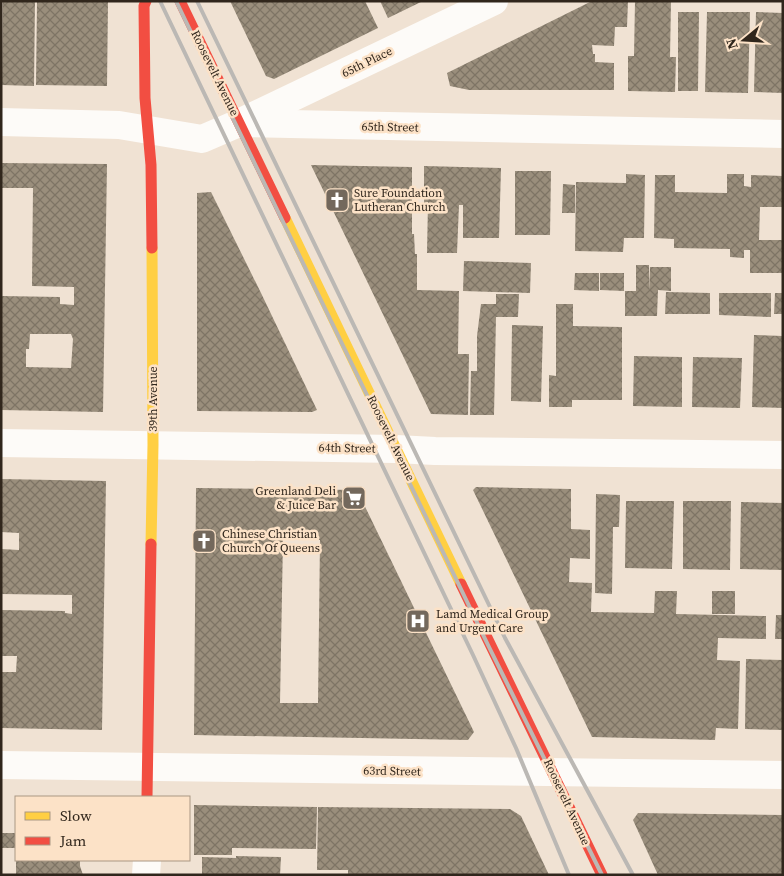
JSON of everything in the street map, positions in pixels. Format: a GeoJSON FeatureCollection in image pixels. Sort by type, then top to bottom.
{"type":"FeatureCollection","features":[{"type":"Feature","properties":{"kind":"main road","name":"39th Avenue"},"geometry":{"type":"LineString","coordinates":[[146,1],[144,6],[147,129],[151,165],[153,445],[147,796]]}},
{"type":"Feature","properties":{"kind":"main road","name":"Roosevelt Avenue"},"geometry":{"type":"LineString","coordinates":[[180,1],[602,875]]}},
{"type":"Feature","properties":{"kind":"street","name":"65th Place"},"geometry":{"type":"LineString","coordinates":[[239,123],[494,1]]}},
{"type":"Feature","properties":{"kind":"street","name":"65th Street"},"geometry":{"type":"LineString","coordinates":[[1,122],[119,124],[202,139],[239,123],[783,134]]}},
{"type":"Feature","properties":{"kind":"street","name":"64th Street"},"geometry":{"type":"LineString","coordinates":[[1,443],[783,455]]}},
{"type":"Feature","properties":{"kind":"street","name":"63rd Street"},"geometry":{"type":"LineString","coordinates":[[1,765],[554,774],[783,775]]}},
{"type":"Feature","properties":{"kind":"street"},"geometry":{"type":"LineString","coordinates":[[146,861],[146,875]]}},
{"type":"Feature","properties":{"kind":"building"},"geometry":{"type":"Polygon","coordinates":[[[3,1],[35,1],[34,86],[2,85],[3,1]]]}},
{"type":"Feature","properties":{"kind":"building"},"geometry":{"type":"Polygon","coordinates":[[[37,1],[108,1],[107,86],[36,85],[37,1]]]}},
{"type":"Feature","properties":{"kind":"building"},"geometry":{"type":"Polygon","coordinates":[[[230,1],[365,1],[378,28],[274,79],[266,76],[230,1]]]}},
{"type":"Feature","properties":{"kind":"building"},"geometry":{"type":"Polygon","coordinates":[[[380,1],[423,1],[388,18],[380,1]]]}},
{"type":"Feature","properties":{"kind":"building"},"geometry":{"type":"Polygon","coordinates":[[[592,1],[628,1],[627,27],[615,27],[614,46],[592,45],[595,62],[614,63],[614,90],[469,90],[450,86],[447,73],[592,1]]]}},
{"type":"Feature","properties":{"kind":"building"},"geometry":{"type":"Polygon","coordinates":[[[635,1],[671,1],[670,57],[676,57],[675,92],[628,91],[628,56],[634,56],[635,1]]]}},
{"type":"Feature","properties":{"kind":"building"},"geometry":{"type":"Polygon","coordinates":[[[678,12],[699,12],[698,91],[678,91],[678,12]]]}},
{"type":"Feature","properties":{"kind":"building"},"geometry":{"type":"Polygon","coordinates":[[[707,12],[750,12],[748,93],[705,92],[707,12]]]}},
{"type":"Feature","properties":{"kind":"building"},"geometry":{"type":"Polygon","coordinates":[[[756,12],[783,13],[783,93],[754,92],[756,12]]]}},
{"type":"Feature","properties":{"kind":"building"},"geometry":{"type":"Polygon","coordinates":[[[1,163],[107,164],[103,412],[1,410],[1,296],[60,297],[60,304],[74,305],[74,287],[32,286],[33,188],[1,188],[1,163]],[[30,334],[29,349],[26,349],[26,367],[71,368],[73,339],[71,334],[30,334]]]}},
{"type":"Feature","properties":{"kind":"building"},"geometry":{"type":"Polygon","coordinates":[[[311,165],[412,167],[412,234],[414,234],[415,254],[417,254],[417,290],[459,291],[458,354],[469,354],[468,415],[431,414],[311,165]]]}},
{"type":"Feature","properties":{"kind":"building"},"geometry":{"type":"Polygon","coordinates":[[[424,166],[501,168],[499,238],[463,238],[463,205],[459,205],[457,253],[427,253],[428,202],[424,203],[424,166]]]}},
{"type":"Feature","properties":{"kind":"building"},"geometry":{"type":"Polygon","coordinates":[[[515,171],[551,171],[550,235],[515,235],[515,171]]]}},
{"type":"Feature","properties":{"kind":"building"},"geometry":{"type":"Polygon","coordinates":[[[626,174],[645,175],[644,238],[624,238],[623,252],[575,251],[576,182],[626,183],[626,174]]]}},
{"type":"Feature","properties":{"kind":"building"},"geometry":{"type":"Polygon","coordinates":[[[727,174],[744,174],[744,186],[751,187],[751,175],[783,176],[783,207],[760,207],[759,240],[783,240],[783,273],[750,273],[750,250],[744,250],[744,258],[730,257],[730,249],[674,248],[674,239],[654,238],[655,175],[675,175],[675,192],[727,193],[727,174]]]}},
{"type":"Feature","properties":{"kind":"building"},"geometry":{"type":"Polygon","coordinates":[[[563,184],[575,185],[575,213],[562,213],[563,184]]]}},
{"type":"Feature","properties":{"kind":"building"},"geometry":{"type":"Polygon","coordinates":[[[211,192],[317,410],[312,412],[197,411],[197,193],[211,192]]]}},
{"type":"Feature","properties":{"kind":"building"},"geometry":{"type":"Polygon","coordinates":[[[464,261],[531,263],[530,293],[463,291],[464,261]]]}},
{"type":"Feature","properties":{"kind":"building"},"geometry":{"type":"Polygon","coordinates":[[[636,265],[649,265],[649,291],[650,267],[671,267],[671,291],[658,290],[657,316],[625,316],[625,291],[636,291],[636,265]]]}},
{"type":"Feature","properties":{"kind":"building"},"geometry":{"type":"Polygon","coordinates":[[[575,273],[599,273],[599,291],[574,290],[575,273]]]}},
{"type":"Feature","properties":{"kind":"building"},"geometry":{"type":"Polygon","coordinates":[[[600,273],[624,273],[624,291],[600,290],[600,273]]]}},
{"type":"Feature","properties":{"kind":"building"},"geometry":{"type":"Polygon","coordinates":[[[666,292],[710,293],[710,314],[665,314],[666,292]]]}},
{"type":"Feature","properties":{"kind":"building"},"geometry":{"type":"Polygon","coordinates":[[[719,293],[771,293],[771,317],[719,315],[719,293]]]}},
{"type":"Feature","properties":{"kind":"building"},"geometry":{"type":"Polygon","coordinates":[[[775,293],[783,293],[783,314],[774,314],[775,293]]]}},
{"type":"Feature","properties":{"kind":"building"},"geometry":{"type":"Polygon","coordinates":[[[496,294],[519,294],[518,317],[496,317],[494,415],[470,415],[471,371],[477,371],[477,336],[481,304],[496,304],[496,294]]]}},
{"type":"Feature","properties":{"kind":"building"},"geometry":{"type":"Polygon","coordinates":[[[556,304],[573,304],[573,326],[622,327],[622,400],[572,400],[572,407],[549,407],[549,375],[556,376],[556,304]]]}},
{"type":"Feature","properties":{"kind":"building"},"geometry":{"type":"Polygon","coordinates":[[[512,325],[543,326],[541,402],[511,401],[512,325]]]}},
{"type":"Feature","properties":{"kind":"building"},"geometry":{"type":"Polygon","coordinates":[[[754,335],[783,336],[783,408],[752,407],[754,335]]]}},
{"type":"Feature","properties":{"kind":"building"},"geometry":{"type":"Polygon","coordinates":[[[634,356],[682,357],[682,407],[633,406],[634,356]]]}},
{"type":"Feature","properties":{"kind":"building"},"geometry":{"type":"Polygon","coordinates":[[[693,357],[742,358],[740,408],[692,407],[693,357]]]}},
{"type":"Feature","properties":{"kind":"building"},"geometry":{"type":"Polygon","coordinates":[[[1,479],[106,481],[102,730],[1,728],[1,672],[16,672],[17,656],[1,656],[1,610],[65,611],[65,613],[72,614],[72,595],[1,594],[1,549],[19,550],[19,533],[1,532],[1,479]]]}},
{"type":"Feature","properties":{"kind":"building"},"geometry":{"type":"Polygon","coordinates":[[[476,487],[571,489],[571,529],[590,530],[590,559],[570,558],[569,582],[592,583],[591,612],[654,613],[655,591],[677,591],[676,614],[766,616],[766,639],[718,638],[717,660],[740,661],[738,729],[716,728],[715,740],[592,737],[473,490],[476,487]]]}},
{"type":"Feature","properties":{"kind":"building"},"geometry":{"type":"Polygon","coordinates":[[[196,488],[357,490],[474,732],[468,740],[194,735],[196,488]],[[283,539],[280,703],[318,703],[320,540],[283,539]]]}},
{"type":"Feature","properties":{"kind":"building"},"geometry":{"type":"Polygon","coordinates":[[[596,494],[620,495],[619,527],[613,527],[612,594],[595,593],[596,494]]]}},
{"type":"Feature","properties":{"kind":"building"},"geometry":{"type":"Polygon","coordinates":[[[626,501],[674,501],[672,569],[625,568],[626,501]]]}},
{"type":"Feature","properties":{"kind":"building"},"geometry":{"type":"Polygon","coordinates":[[[683,501],[731,501],[730,570],[683,569],[683,501]]]}},
{"type":"Feature","properties":{"kind":"building"},"geometry":{"type":"Polygon","coordinates":[[[741,502],[783,503],[783,570],[740,569],[741,502]]]}},
{"type":"Feature","properties":{"kind":"building"},"geometry":{"type":"Polygon","coordinates":[[[712,591],[735,591],[735,614],[712,614],[712,591]]]}},
{"type":"Feature","properties":{"kind":"building"},"geometry":{"type":"Polygon","coordinates":[[[776,615],[783,615],[783,639],[775,639],[776,615]]]}},
{"type":"Feature","properties":{"kind":"building"},"geometry":{"type":"Polygon","coordinates":[[[746,659],[783,660],[783,730],[745,729],[746,659]]]}},
{"type":"Feature","properties":{"kind":"building"},"geometry":{"type":"Polygon","coordinates":[[[194,805],[317,807],[316,849],[232,848],[232,855],[194,855],[194,805]]]}},
{"type":"Feature","properties":{"kind":"building"},"geometry":{"type":"Polygon","coordinates":[[[318,807],[510,809],[521,816],[549,875],[348,875],[348,870],[317,870],[318,807]]]}},
{"type":"Feature","properties":{"kind":"building"},"geometry":{"type":"Polygon","coordinates":[[[638,813],[783,815],[783,875],[658,875],[633,820],[638,813]]]}},
{"type":"Feature","properties":{"kind":"building"},"geometry":{"type":"Polygon","coordinates":[[[1,833],[15,833],[15,848],[1,848],[1,833]]]}},
{"type":"Feature","properties":{"kind":"building"},"geometry":{"type":"Polygon","coordinates":[[[236,856],[281,857],[280,875],[202,875],[202,857],[236,858],[236,856]]]}},
{"type":"Feature","properties":{"kind":"building"},"geometry":{"type":"Polygon","coordinates":[[[16,861],[80,861],[83,875],[16,875],[16,861]]]}},
{"type":"Feature","properties":{"kind":"railway"},"geometry":{"type":"LineString","coordinates":[[160,1],[473,655],[516,748],[569,875]]}},
{"type":"Feature","properties":{"kind":"railway"},"geometry":{"type":"LineString","coordinates":[[176,1],[489,647],[602,875]]}},
{"type":"Feature","properties":{"kind":"railway"},"geometry":{"type":"LineString","coordinates":[[197,1],[505,638],[633,875]]}},
{"type":"Feature","properties":{"kind":"traffic: slow"},"geometry":{"type":"LineString","coordinates":[[285,218],[461,584]]}},
{"type":"Feature","properties":{"kind":"traffic: slow"},"geometry":{"type":"LineString","coordinates":[[151,544],[153,445],[152,248]]}},
{"type":"Feature","properties":{"kind":"traffic: jam"},"geometry":{"type":"LineString","coordinates":[[146,1],[144,6],[145,98],[151,165],[152,248]]}},
{"type":"Feature","properties":{"kind":"traffic: jam"},"geometry":{"type":"LineString","coordinates":[[180,1],[285,218]]}},
{"type":"Feature","properties":{"kind":"traffic: jam"},"geometry":{"type":"LineString","coordinates":[[147,796],[151,544]]}},
{"type":"Feature","properties":{"kind":"traffic: jam"},"geometry":{"type":"LineString","coordinates":[[461,584],[602,875]]}},
{"type":"Feature","properties":{"kind":"place","name":"Sure Foundation Lutheran Church"},"geometry":{"type":"Point","coordinates":[337,200]}},
{"type":"Feature","properties":{"kind":"place","name":"Greenland Deli & Juice Bar"},"geometry":{"type":"Point","coordinates":[354,498]}},
{"type":"Feature","properties":{"kind":"place","name":"Chinese Christian Church Of Queens"},"geometry":{"type":"Point","coordinates":[204,541]}},
{"type":"Feature","properties":{"kind":"place","name":"Lamd Medical Group and Urgent Care"},"geometry":{"type":"Point","coordinates":[418,621]}}]}
